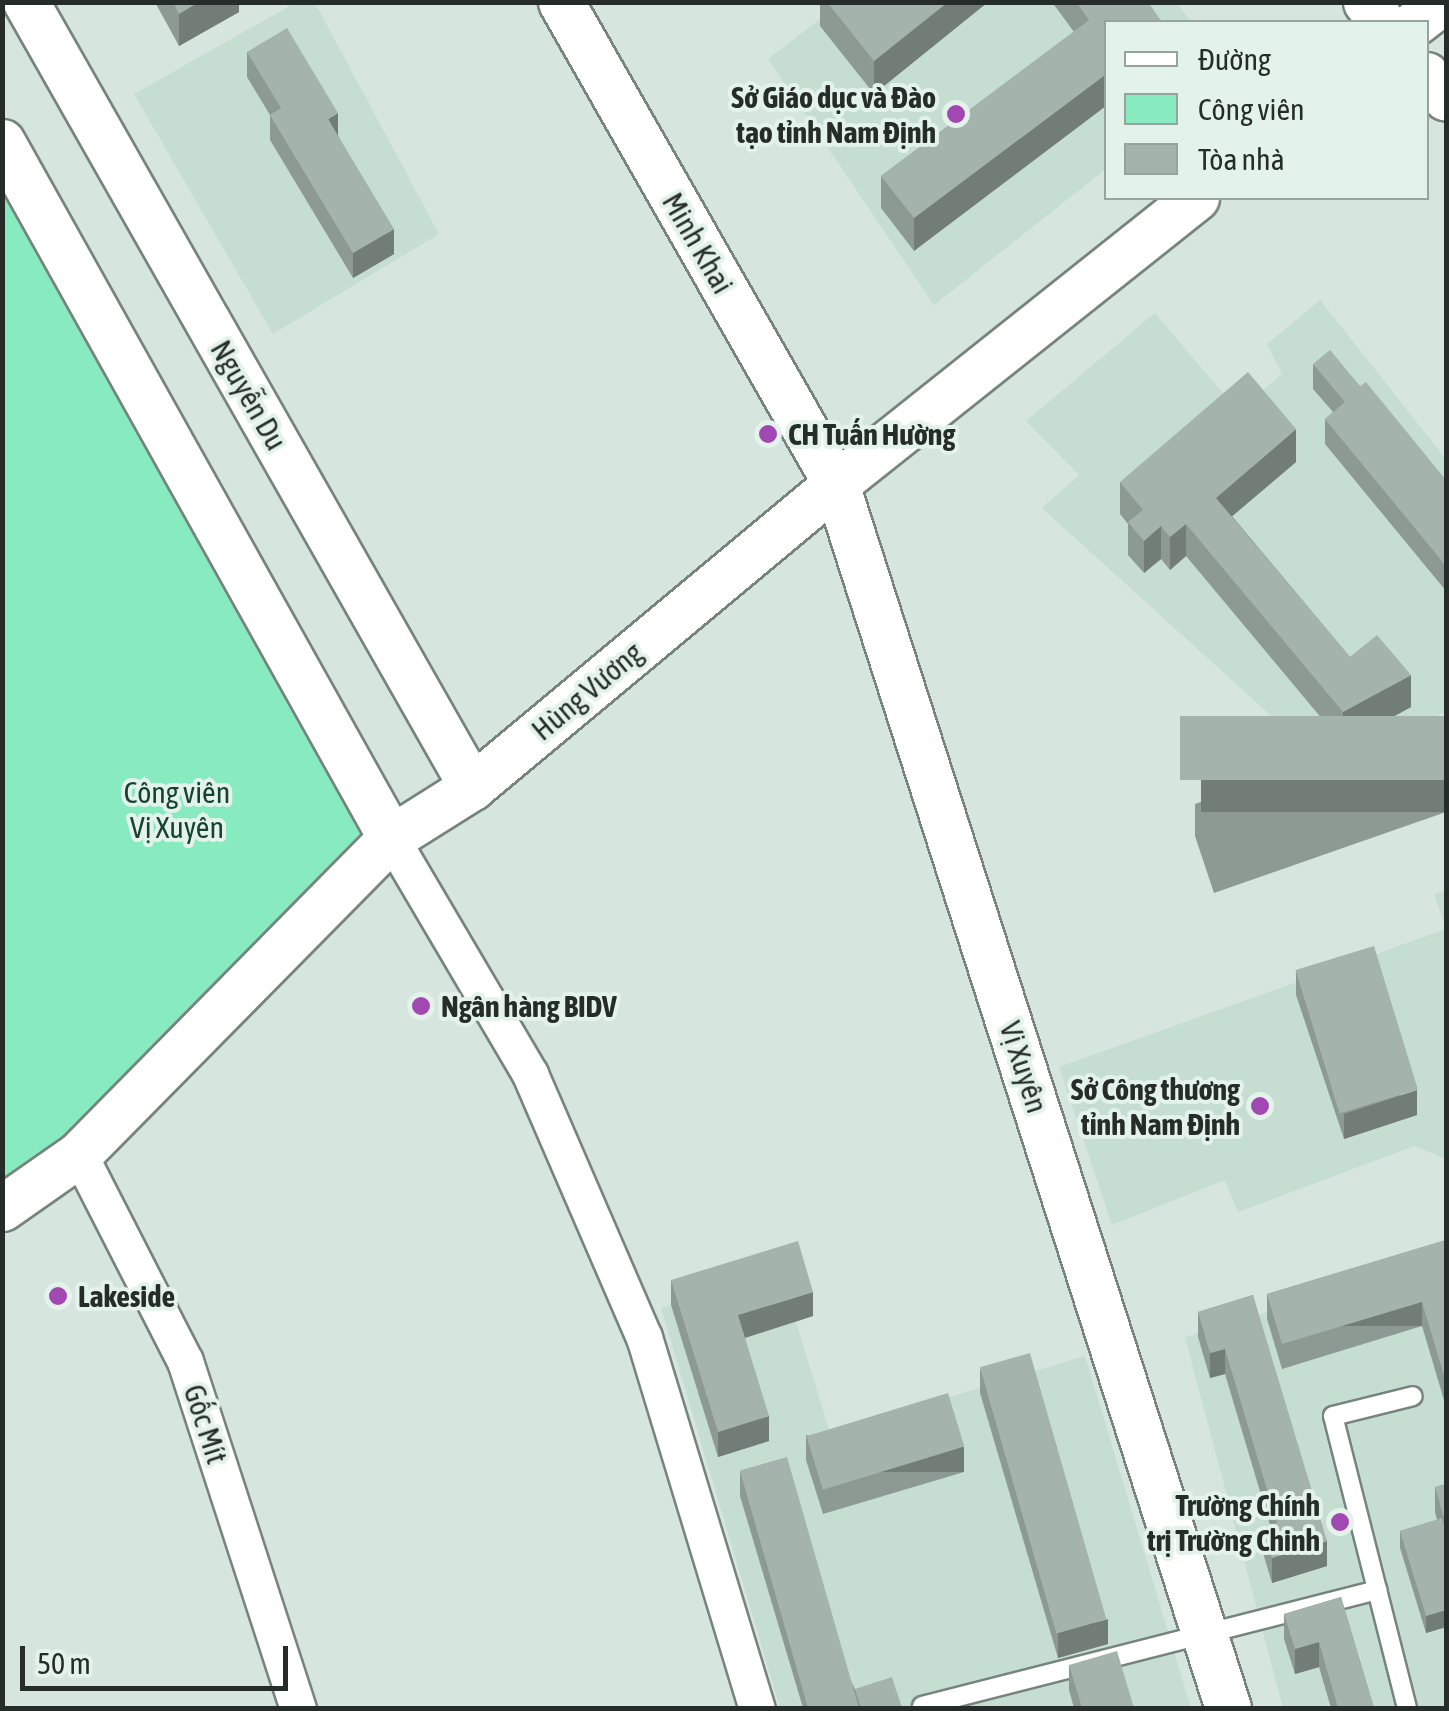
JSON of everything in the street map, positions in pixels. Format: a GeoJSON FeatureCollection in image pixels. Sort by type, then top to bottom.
{"type":"FeatureCollection","features":[{"type":"Feature","properties":{"kind":"street","name":"Nguyễn Du"},"geometry":{"type":"LineString","coordinates":[[26,2],[472,787]]}},
{"type":"Feature","properties":{"kind":"street","name":"Minh Khai"},"geometry":{"type":"LineString","coordinates":[[561,2],[836,484]]}},
{"type":"Feature","properties":{"kind":"street"},"geometry":{"type":"LineString","coordinates":[[1419,20],[1442,2]]}},
{"type":"Feature","properties":{"kind":"street"},"geometry":{"type":"LineString","coordinates":[[1429,78],[1446,98]]}},
{"type":"Feature","properties":{"kind":"street"},"geometry":{"type":"LineString","coordinates":[[2,142],[391,838],[530,1074],[644,1337],[757,1708]]}},
{"type":"Feature","properties":{"kind":"street","name":"Hùng Vương"},"geometry":{"type":"LineString","coordinates":[[2,1208],[80,1154],[391,838],[472,787],[836,484],[1193,200]]}},
{"type":"Feature","properties":{"kind":"street","name":"Vị Xuyên"},"geometry":{"type":"LineString","coordinates":[[836,484],[1228,1708]]}},
{"type":"Feature","properties":{"kind":"street","name":"Gốc Mít"},"geometry":{"type":"LineString","coordinates":[[80,1154],[186,1360],[298,1708]]}},
{"type":"Feature","properties":{"kind":"lane"},"geometry":{"type":"LineString","coordinates":[[1408,1708],[1334,1416],[1413,1396]]}},
{"type":"Feature","properties":{"kind":"lane"},"geometry":{"type":"LineString","coordinates":[[922,1706],[1378,1590]]}},
{"type":"Feature","properties":{"kind":"shaded area"},"geometry":{"type":"Polygon","coordinates":[[[295,3],[315,3],[439,234],[273,334],[134,94],[295,3]]]}},
{"type":"Feature","properties":{"kind":"shaded area","name":"Sở Giáo dục và Đào tạo tỉnh Nam Định"},"geometry":{"type":"Polygon","coordinates":[[[841,3],[1176,3],[1190,20],[1104,20],[1104,171],[934,305],[768,59],[841,3]]]}},
{"type":"Feature","properties":{"kind":"shaded area"},"geometry":{"type":"Polygon","coordinates":[[[1320,300],[1446,459],[1446,711],[1331,770],[1042,508],[1079,475],[1026,421],[1155,313],[1238,411],[1282,374],[1267,344],[1320,300]]]}},
{"type":"Feature","properties":{"kind":"shaded area"},"geometry":{"type":"Polygon","coordinates":[[[1446,890],[1446,929],[1434,894],[1446,890]]]}},
{"type":"Feature","properties":{"kind":"shaded area","name":"Sở Công thương tỉnh Nam Định"},"geometry":{"type":"Polygon","coordinates":[[[1446,929],[1446,1159],[1414,1146],[1238,1212],[1225,1180],[1112,1225],[1059,1067],[1446,929]]]}},
{"type":"Feature","properties":{"kind":"shaded area","name":"Trường Chính trị Trường Chinh"},"geometry":{"type":"Polygon","coordinates":[[[1446,1258],[1446,1708],[1283,1708],[1185,1337],[1446,1258]]]}},
{"type":"Feature","properties":{"kind":"shaded area"},"geometry":{"type":"Polygon","coordinates":[[[798,1266],[813,1316],[796,1322],[830,1433],[1085,1356],[1191,1708],[780,1708],[661,1308],[798,1266]]]}},
{"type":"Feature","properties":{"kind":"green space","name":"Công viên Vị Xuyên"},"geometry":{"type":"Polygon","coordinates":[[[2,142],[391,838],[2,1208],[2,142]]]}},
{"type":"Feature","properties":{"kind":"building"},"geometry":{"type":"Polygon","coordinates":[[[173,2],[199,2],[179,14],[173,2]]]}},
{"type":"Feature","properties":{"kind":"building"},"geometry":{"type":"Polygon","coordinates":[[[827,2],[948,2],[874,61],[827,2]]]}},
{"type":"Feature","properties":{"kind":"building"},"geometry":{"type":"Polygon","coordinates":[[[1076,2],[1148,2],[1161,20],[1104,20],[1104,76],[914,218],[881,176],[1089,20],[1076,2]]]}},
{"type":"Feature","properties":{"kind":"building"},"geometry":{"type":"Polygon","coordinates":[[[287,28],[338,113],[328,119],[394,229],[353,253],[270,115],[281,108],[247,52],[287,28]]]}},
{"type":"Feature","properties":{"kind":"building"},"geometry":{"type":"Polygon","coordinates":[[[1330,350],[1360,386],[1366,382],[1446,480],[1446,566],[1325,419],[1345,402],[1313,364],[1330,350]]]}},
{"type":"Feature","properties":{"kind":"building"},"geometry":{"type":"Polygon","coordinates":[[[1248,372],[1296,429],[1216,498],[1350,657],[1377,635],[1411,675],[1343,712],[1186,524],[1170,537],[1161,526],[1144,541],[1128,522],[1143,510],[1120,482],[1248,372]]]}},
{"type":"Feature","properties":{"kind":"building"},"geometry":{"type":"Polygon","coordinates":[[[1180,716],[1446,716],[1446,780],[1180,780],[1180,716]]]}},
{"type":"Feature","properties":{"kind":"building"},"geometry":{"type":"Polygon","coordinates":[[[1374,946],[1418,1089],[1339,1113],[1296,970],[1374,946]]]}},
{"type":"Feature","properties":{"kind":"building"},"geometry":{"type":"Polygon","coordinates":[[[1446,1240],[1446,1382],[1422,1302],[1282,1344],[1267,1294],[1446,1240]]]}},
{"type":"Feature","properties":{"kind":"building"},"geometry":{"type":"Polygon","coordinates":[[[798,1241],[813,1292],[738,1315],[769,1416],[718,1432],[671,1280],[798,1241]]]}},
{"type":"Feature","properties":{"kind":"building"},"geometry":{"type":"Polygon","coordinates":[[[1253,1295],[1327,1541],[1272,1558],[1263,1528],[1277,1523],[1225,1349],[1210,1353],[1198,1312],[1253,1295]]]}},
{"type":"Feature","properties":{"kind":"building"},"geometry":{"type":"Polygon","coordinates":[[[1030,1353],[1106,1619],[1056,1634],[980,1367],[1030,1353]]]}},
{"type":"Feature","properties":{"kind":"building"},"geometry":{"type":"Polygon","coordinates":[[[948,1393],[964,1447],[823,1490],[806,1436],[948,1393]]]}},
{"type":"Feature","properties":{"kind":"building"},"geometry":{"type":"Polygon","coordinates":[[[787,1457],[859,1708],[808,1708],[740,1471],[787,1457]]]}},
{"type":"Feature","properties":{"kind":"building"},"geometry":{"type":"Polygon","coordinates":[[[1446,1484],[1446,1525],[1435,1487],[1446,1484]]]}},
{"type":"Feature","properties":{"kind":"building"},"geometry":{"type":"Polygon","coordinates":[[[1442,1518],[1446,1533],[1446,1610],[1426,1616],[1400,1531],[1442,1518]]]}},
{"type":"Feature","properties":{"kind":"building"},"geometry":{"type":"Polygon","coordinates":[[[1341,1597],[1374,1708],[1338,1708],[1319,1642],[1295,1649],[1284,1614],[1341,1597]]]}},
{"type":"Feature","properties":{"kind":"building"},"geometry":{"type":"Polygon","coordinates":[[[1117,1651],[1134,1708],[1082,1708],[1069,1665],[1117,1651]]]}},
{"type":"Feature","properties":{"kind":"building"},"geometry":{"type":"Polygon","coordinates":[[[892,1677],[902,1708],[861,1708],[855,1689],[892,1677]]]}},
{"type":"Feature","properties":{"kind":"place","name":"Sở Giáo dục và Đào tạo tỉnh Nam Định"},"geometry":{"type":"Point","coordinates":[956,114]}},
{"type":"Feature","properties":{"kind":"place","name":"CH Tuấn Hường"},"geometry":{"type":"Point","coordinates":[768,434]}},
{"type":"Feature","properties":{"kind":"place","name":"Ngân hàng BIDV"},"geometry":{"type":"Point","coordinates":[421,1006]}},
{"type":"Feature","properties":{"kind":"place","name":"Sở Công thương tỉnh Nam Định"},"geometry":{"type":"Point","coordinates":[1260,1106]}},
{"type":"Feature","properties":{"kind":"place","name":"Lakeside"},"geometry":{"type":"Point","coordinates":[58,1296]}},
{"type":"Feature","properties":{"kind":"place","name":"Trường Chính trị Trường Chinh"},"geometry":{"type":"Point","coordinates":[1340,1522]}}]}
